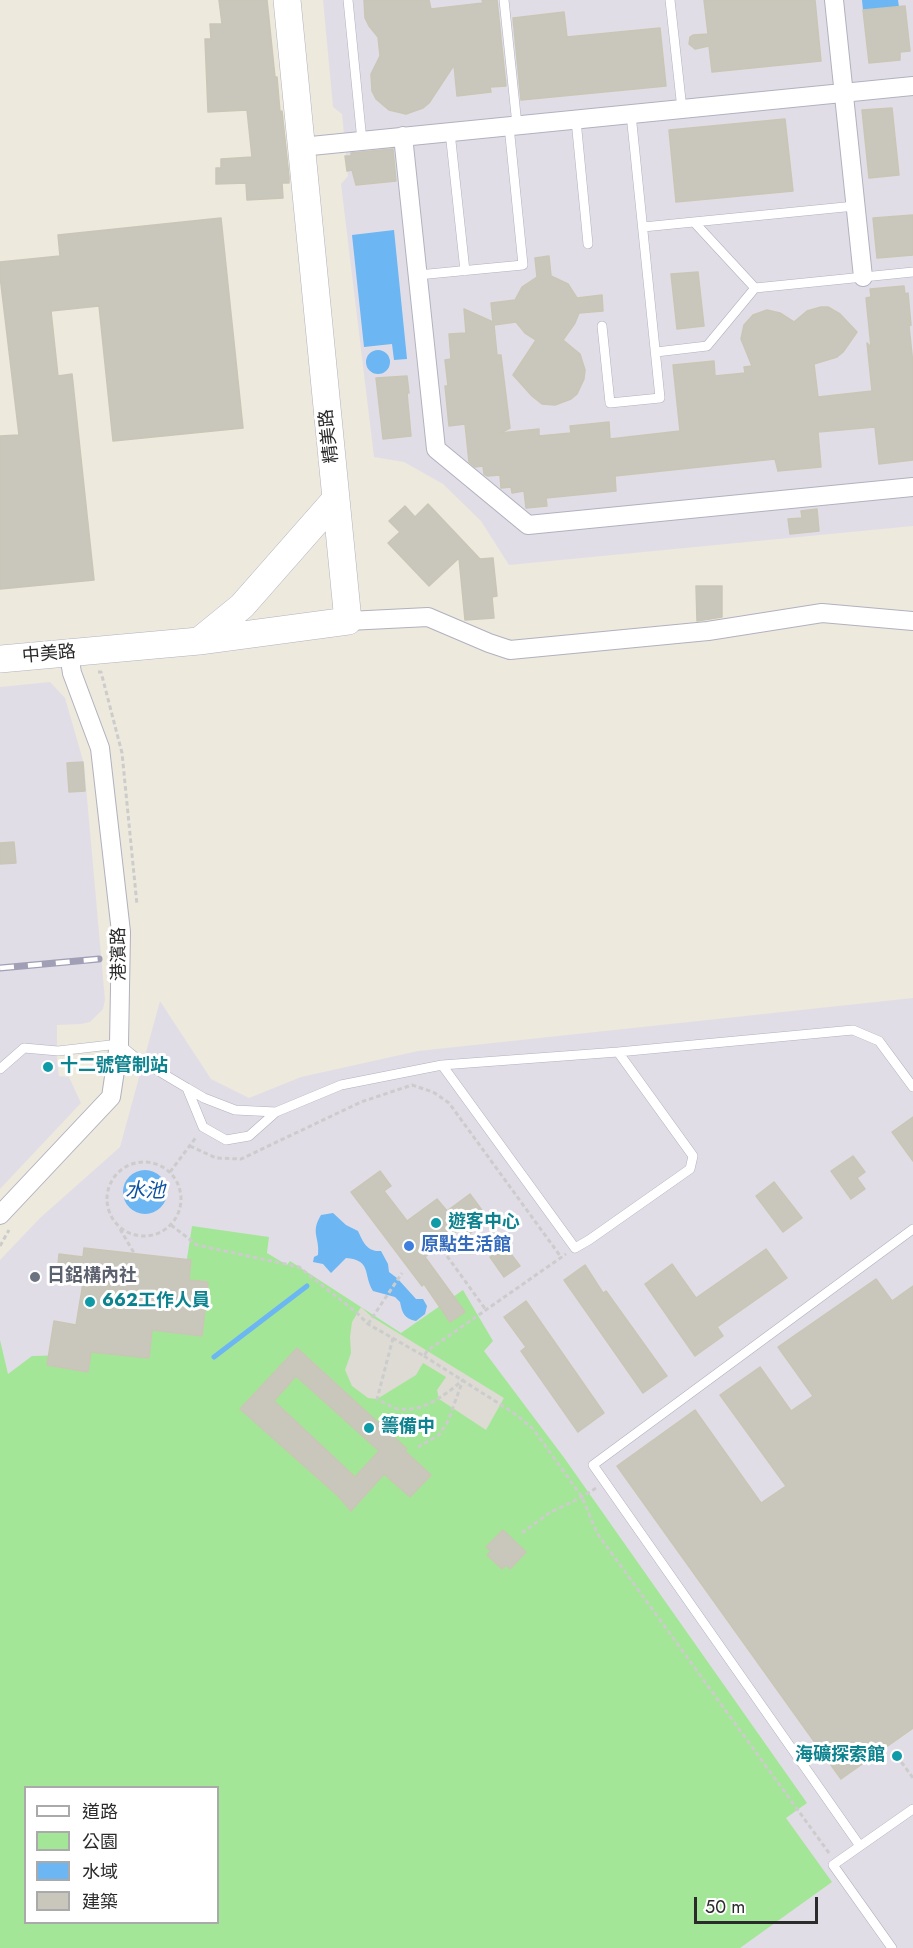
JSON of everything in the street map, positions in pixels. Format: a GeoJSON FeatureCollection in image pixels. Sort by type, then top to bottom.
{"type":"FeatureCollection","features":[{"type":"Feature","properties":{"kind":"main road","name":"精美路"},"geometry":{"type":"LineString","coordinates":[[287,0],[348,621]]}},
{"type":"Feature","properties":{"kind":"main road"},"geometry":{"type":"LineString","coordinates":[[198,641],[242,606],[336,499]]}},
{"type":"Feature","properties":{"kind":"main road"},"geometry":{"type":"LineString","coordinates":[[198,641],[348,621]]}},
{"type":"Feature","properties":{"kind":"main road","name":"中美路"},"geometry":{"type":"LineString","coordinates":[[0,659],[198,641]]}},
{"type":"Feature","properties":{"kind":"street"},"geometry":{"type":"LineString","coordinates":[[834,0],[863,277]]}},
{"type":"Feature","properties":{"kind":"street"},"geometry":{"type":"LineString","coordinates":[[301,147],[913,86]]}},
{"type":"Feature","properties":{"kind":"street"},"geometry":{"type":"LineString","coordinates":[[403,136],[436,449],[528,525],[913,487]]}},
{"type":"Feature","properties":{"kind":"street"},"geometry":{"type":"LineString","coordinates":[[348,621],[428,617],[510,650],[708,631],[822,613],[913,621]]}},
{"type":"Feature","properties":{"kind":"street","name":"港濱路"},"geometry":{"type":"LineString","coordinates":[[0,1215],[111,1097],[119,1044],[121,932],[100,748],[72,673],[69,654]]}},
{"type":"Feature","properties":{"kind":"lane"},"geometry":{"type":"LineString","coordinates":[[348,0],[362,141]]}},
{"type":"Feature","properties":{"kind":"lane"},"geometry":{"type":"LineString","coordinates":[[417,275],[523,265],[504,0]]}},
{"type":"Feature","properties":{"kind":"lane"},"geometry":{"type":"LineString","coordinates":[[670,0],[682,109]]}},
{"type":"Feature","properties":{"kind":"lane"},"geometry":{"type":"LineString","coordinates":[[602,326],[610,403],[660,398],[631,114]]}},
{"type":"Feature","properties":{"kind":"lane"},"geometry":{"type":"LineString","coordinates":[[576,120],[588,244]]}},
{"type":"Feature","properties":{"kind":"lane"},"geometry":{"type":"LineString","coordinates":[[450,132],[465,271]]}},
{"type":"Feature","properties":{"kind":"lane"},"geometry":{"type":"LineString","coordinates":[[643,227],[855,206]]}},
{"type":"Feature","properties":{"kind":"lane"},"geometry":{"type":"LineString","coordinates":[[694,222],[755,288]]}},
{"type":"Feature","properties":{"kind":"lane"},"geometry":{"type":"LineString","coordinates":[[656,352],[707,346],[755,288],[913,272]]}},
{"type":"Feature","properties":{"kind":"lane"},"geometry":{"type":"LineString","coordinates":[[187,1088],[203,1127],[226,1140],[249,1137],[276,1112],[341,1085],[442,1065],[618,1052],[853,1030],[879,1041],[913,1087]]}},
{"type":"Feature","properties":{"kind":"lane"},"geometry":{"type":"LineString","coordinates":[[0,1069],[24,1048],[58,1050],[119,1044],[135,1057],[204,1098],[235,1110],[276,1112]]}},
{"type":"Feature","properties":{"kind":"lane"},"geometry":{"type":"LineString","coordinates":[[442,1065],[574,1248],[589,1240],[690,1169],[693,1156],[618,1052]]}},
{"type":"Feature","properties":{"kind":"lane"},"geometry":{"type":"LineString","coordinates":[[860,1846],[593,1465],[913,1229]]}},
{"type":"Feature","properties":{"kind":"lane"},"geometry":{"type":"LineString","coordinates":[[891,1948],[833,1865],[913,1809]]}},
{"type":"Feature","properties":{"kind":"path"},"geometry":{"type":"LineString","coordinates":[[190,1146],[216,1158],[241,1160],[361,1102],[412,1085],[433,1092],[449,1103],[561,1257]]}},
{"type":"Feature","properties":{"kind":"path"},"geometry":{"type":"LineString","coordinates":[[170,1172],[203,1127]]}},
{"type":"Feature","properties":{"kind":"path"},"geometry":{"type":"LineString","coordinates":[[118,1226],[126,1232],[145,1237],[164,1232],[171,1226],[181,1208],[182,1199],[176,1180],[170,1172],[162,1166],[144,1161],[134,1163],[117,1173],[111,1181],[107,1200],[112,1218],[134,1254]]}},
{"type":"Feature","properties":{"kind":"path"},"geometry":{"type":"LineString","coordinates":[[171,1226],[197,1245],[299,1267],[368,1324],[463,1380],[517,1415],[534,1430],[582,1497],[597,1533],[837,1863]]}},
{"type":"Feature","properties":{"kind":"path"},"geometry":{"type":"LineString","coordinates":[[424,1356],[427,1351],[574,1248]]}},
{"type":"Feature","properties":{"kind":"path"},"geometry":{"type":"LineString","coordinates":[[447,1256],[486,1310]]}},
{"type":"Feature","properties":{"kind":"path"},"geometry":{"type":"LineString","coordinates":[[368,1324],[402,1273]]}},
{"type":"Feature","properties":{"kind":"path"},"geometry":{"type":"LineString","coordinates":[[393,1338],[377,1400],[398,1409],[418,1408],[439,1399],[463,1380]]}},
{"type":"Feature","properties":{"kind":"path"},"geometry":{"type":"LineString","coordinates":[[418,1447],[440,1435],[463,1380]]}},
{"type":"Feature","properties":{"kind":"path"},"geometry":{"type":"LineString","coordinates":[[522,1533],[549,1513],[582,1497],[604,1482]]}},
{"type":"Feature","properties":{"kind":"path"},"geometry":{"type":"LineString","coordinates":[[897,1756],[913,1778]]}},
{"type":"Feature","properties":{"kind":"shaded area"},"geometry":{"type":"Polygon","coordinates":[[[323,0],[913,0],[913,526],[509,565],[481,521],[443,484],[404,462],[374,457],[341,184],[348,176],[342,114],[333,107],[323,0]]]}},
{"type":"Feature","properties":{"kind":"shaded area"},"geometry":{"type":"Polygon","coordinates":[[[50,682],[65,698],[84,764],[105,1000],[103,1009],[90,1022],[57,1025],[59,1076],[69,1077],[81,1103],[0,1189],[0,687],[50,682]]]}},
{"type":"Feature","properties":{"kind":"shaded area"},"geometry":{"type":"Polygon","coordinates":[[[913,998],[913,1948],[0,1948],[0,1260],[40,1218],[120,1147],[160,1001],[211,1079],[249,1098],[301,1077],[418,1051],[913,998]]]}},
{"type":"Feature","properties":{"kind":"shaded area"},"geometry":{"type":"Polygon","coordinates":[[[361,1307],[372,1317],[504,1398],[486,1430],[439,1399],[437,1390],[446,1377],[423,1363],[416,1375],[377,1399],[368,1398],[352,1386],[345,1370],[351,1353],[352,1322],[361,1307]]]}},
{"type":"Feature","properties":{"kind":"green space"},"geometry":{"type":"Polygon","coordinates":[[[192,1226],[269,1237],[267,1253],[287,1265],[290,1261],[401,1333],[463,1290],[493,1341],[484,1351],[565,1459],[807,1803],[786,1818],[832,1882],[740,1948],[0,1948],[0,1340],[8,1374],[32,1356],[68,1355],[121,1332],[179,1311],[192,1226]]]}},
{"type":"Feature","properties":{"kind":"water"},"geometry":{"type":"Polygon","coordinates":[[[862,0],[898,0],[899,7],[863,10],[862,0]]]}},
{"type":"Feature","properties":{"kind":"water"},"geometry":{"type":"Polygon","coordinates":[[[394,230],[407,359],[394,360],[392,344],[364,347],[352,235],[394,230]]]}},
{"type":"Feature","properties":{"kind":"water"},"geometry":{"type":"Polygon","coordinates":[[[378,350],[383,351],[389,357],[389,367],[383,373],[378,374],[373,373],[367,367],[366,362],[367,357],[373,351],[378,350]]]}},
{"type":"Feature","properties":{"kind":"water","name":"水池"},"geometry":{"type":"Polygon","coordinates":[[[145,1170],[160,1177],[167,1192],[160,1207],[145,1214],[130,1207],[123,1192],[130,1177],[145,1170]]]}},
{"type":"Feature","properties":{"kind":"water"},"geometry":{"type":"Polygon","coordinates":[[[333,1213],[346,1225],[358,1231],[369,1248],[381,1251],[388,1264],[389,1272],[416,1299],[423,1299],[427,1306],[425,1314],[416,1321],[409,1319],[395,1297],[373,1291],[366,1269],[354,1259],[346,1258],[331,1273],[323,1264],[313,1262],[314,1257],[318,1255],[316,1226],[318,1221],[321,1215],[333,1213]]]}},
{"type":"Feature","properties":{"kind":"building"},"geometry":{"type":"Polygon","coordinates":[[[219,0],[267,0],[289,177],[289,183],[282,183],[283,198],[247,200],[246,183],[216,184],[216,168],[221,168],[221,159],[252,157],[247,110],[208,112],[205,39],[211,39],[210,24],[222,24],[219,0]]]}},
{"type":"Feature","properties":{"kind":"building"},"geometry":{"type":"Polygon","coordinates":[[[364,0],[429,0],[431,9],[483,3],[482,0],[497,0],[506,86],[490,87],[491,92],[457,96],[454,65],[429,103],[423,108],[406,114],[389,110],[376,99],[372,91],[371,74],[380,56],[378,37],[365,18],[364,0]]]}},
{"type":"Feature","properties":{"kind":"building"},"geometry":{"type":"Polygon","coordinates":[[[704,0],[815,0],[821,61],[712,72],[709,46],[695,49],[689,44],[690,37],[693,35],[708,34],[704,0]]]}},
{"type":"Feature","properties":{"kind":"building"},"geometry":{"type":"Polygon","coordinates":[[[905,6],[910,51],[900,52],[900,60],[869,63],[863,10],[905,6]]]}},
{"type":"Feature","properties":{"kind":"building"},"geometry":{"type":"Polygon","coordinates":[[[564,12],[567,37],[660,28],[666,86],[521,100],[513,18],[564,12]]]}},
{"type":"Feature","properties":{"kind":"building"},"geometry":{"type":"Polygon","coordinates":[[[892,108],[899,175],[869,178],[862,110],[892,108]]]}},
{"type":"Feature","properties":{"kind":"building"},"geometry":{"type":"Polygon","coordinates":[[[785,119],[793,191],[676,202],[669,130],[785,119]]]}},
{"type":"Feature","properties":{"kind":"building"},"geometry":{"type":"Polygon","coordinates":[[[393,149],[396,181],[356,185],[352,170],[347,171],[345,156],[351,156],[351,153],[393,149]]]}},
{"type":"Feature","properties":{"kind":"building"},"geometry":{"type":"Polygon","coordinates":[[[913,215],[913,255],[877,258],[873,218],[913,215]]]}},
{"type":"Feature","properties":{"kind":"building"},"geometry":{"type":"Polygon","coordinates":[[[221,218],[243,428],[113,441],[99,306],[51,311],[58,376],[72,374],[94,580],[0,589],[0,436],[19,435],[0,262],[60,256],[58,235],[221,218]]]}},
{"type":"Feature","properties":{"kind":"building"},"geometry":{"type":"Polygon","coordinates":[[[549,256],[551,276],[568,284],[577,298],[602,295],[603,311],[579,313],[563,340],[580,354],[585,370],[584,379],[577,394],[555,405],[542,404],[513,375],[536,340],[525,333],[516,322],[494,325],[497,355],[501,355],[510,428],[500,433],[539,429],[539,436],[571,433],[570,426],[609,422],[610,439],[680,431],[673,365],[714,361],[715,376],[745,373],[744,367],[752,366],[741,339],[744,325],[753,315],[767,310],[780,313],[794,322],[807,311],[821,307],[828,307],[840,314],[857,332],[837,357],[814,364],[818,397],[872,391],[867,343],[871,347],[866,298],[871,297],[870,289],[904,286],[905,294],[908,293],[911,325],[909,326],[913,364],[913,460],[879,464],[875,427],[818,432],[821,467],[778,471],[775,459],[615,476],[616,491],[546,498],[547,506],[526,508],[524,491],[512,493],[511,487],[501,488],[500,475],[487,476],[484,474],[483,466],[475,467],[469,462],[465,424],[449,426],[445,360],[451,359],[449,334],[466,333],[464,309],[493,322],[491,303],[515,300],[522,287],[537,277],[535,258],[549,256]]]}},
{"type":"Feature","properties":{"kind":"building"},"geometry":{"type":"Polygon","coordinates":[[[698,272],[704,326],[677,329],[671,274],[698,272]]]}},
{"type":"Feature","properties":{"kind":"building"},"geometry":{"type":"Polygon","coordinates":[[[407,376],[411,436],[383,439],[376,378],[407,376]]]}},
{"type":"Feature","properties":{"kind":"building"},"geometry":{"type":"Polygon","coordinates":[[[428,504],[480,559],[493,558],[497,596],[492,597],[494,618],[465,620],[459,558],[429,586],[388,543],[400,532],[389,521],[405,506],[415,517],[428,504]]]}},
{"type":"Feature","properties":{"kind":"building"},"geometry":{"type":"Polygon","coordinates":[[[817,509],[819,531],[790,534],[788,519],[802,518],[801,511],[817,509]]]}},
{"type":"Feature","properties":{"kind":"building"},"geometry":{"type":"Polygon","coordinates":[[[696,586],[722,586],[722,617],[697,621],[696,586]]]}},
{"type":"Feature","properties":{"kind":"building"},"geometry":{"type":"Polygon","coordinates":[[[83,762],[85,791],[69,792],[67,763],[83,762]]]}},
{"type":"Feature","properties":{"kind":"building"},"geometry":{"type":"Polygon","coordinates":[[[14,842],[16,863],[0,864],[0,843],[14,842]]]}},
{"type":"Feature","properties":{"kind":"building"},"geometry":{"type":"Polygon","coordinates":[[[913,1117],[913,1161],[892,1132],[913,1117]]]}},
{"type":"Feature","properties":{"kind":"building"},"geometry":{"type":"Polygon","coordinates":[[[853,1156],[865,1172],[857,1178],[865,1189],[851,1199],[831,1171],[853,1156]]]}},
{"type":"Feature","properties":{"kind":"building"},"geometry":{"type":"Polygon","coordinates":[[[380,1171],[391,1186],[384,1191],[407,1221],[437,1199],[447,1211],[470,1194],[489,1220],[469,1234],[463,1226],[425,1257],[465,1312],[450,1322],[424,1284],[422,1286],[351,1192],[380,1171]]]}},
{"type":"Feature","properties":{"kind":"building"},"geometry":{"type":"Polygon","coordinates":[[[774,1182],[802,1218],[783,1232],[756,1196],[774,1182]]]}},
{"type":"Feature","properties":{"kind":"building"},"geometry":{"type":"Polygon","coordinates":[[[505,1246],[520,1266],[504,1277],[490,1257],[505,1246]]]}},
{"type":"Feature","properties":{"kind":"building"},"geometry":{"type":"Polygon","coordinates":[[[84,1248],[191,1260],[189,1280],[208,1282],[202,1336],[152,1330],[149,1358],[91,1352],[88,1372],[47,1365],[54,1321],[76,1325],[84,1277],[57,1274],[59,1254],[83,1257],[84,1248]]]}},
{"type":"Feature","properties":{"kind":"building"},"geometry":{"type":"Polygon","coordinates":[[[766,1249],[787,1278],[717,1327],[723,1336],[695,1356],[645,1284],[672,1264],[696,1298],[766,1249]]]}},
{"type":"Feature","properties":{"kind":"building"},"geometry":{"type":"Polygon","coordinates":[[[585,1265],[603,1293],[606,1291],[667,1376],[643,1393],[564,1280],[585,1265]]]}},
{"type":"Feature","properties":{"kind":"building"},"geometry":{"type":"Polygon","coordinates":[[[876,1279],[892,1301],[913,1286],[913,1728],[841,1779],[617,1466],[695,1410],[761,1503],[786,1486],[720,1395],[760,1367],[791,1411],[813,1396],[778,1347],[876,1279]]]}},
{"type":"Feature","properties":{"kind":"building"},"geometry":{"type":"Polygon","coordinates":[[[526,1301],[604,1413],[578,1432],[521,1351],[526,1347],[504,1317],[526,1301]]]}},
{"type":"Feature","properties":{"kind":"building","name":"籌備中"},"geometry":{"type":"Polygon","coordinates":[[[297,1348],[407,1449],[405,1451],[431,1475],[410,1497],[384,1474],[351,1511],[338,1496],[240,1409],[297,1348]],[[296,1376],[274,1401],[355,1477],[379,1451],[296,1376]]]}},
{"type":"Feature","properties":{"kind":"building"},"geometry":{"type":"Polygon","coordinates":[[[503,1530],[526,1552],[510,1569],[506,1565],[502,1569],[487,1555],[491,1551],[486,1547],[503,1530]]]}},
{"type":"Feature","properties":{"kind":"waterway"},"geometry":{"type":"LineString","coordinates":[[214,1357],[307,1286]]}},
{"type":"Feature","properties":{"kind":"railway"},"geometry":{"type":"LineString","coordinates":[[0,968],[99,959]]}},
{"type":"Feature","properties":{"kind":"place","name":"十二號管制站"},"geometry":{"type":"Point","coordinates":[48,1067]}},
{"type":"Feature","properties":{"kind":"place","name":"遊客中心"},"geometry":{"type":"Point","coordinates":[436,1223]}},
{"type":"Feature","properties":{"kind":"place","name":"原點生活館"},"geometry":{"type":"Point","coordinates":[409,1246]}},
{"type":"Feature","properties":{"kind":"place","name":"日鋁構內社"},"geometry":{"type":"Point","coordinates":[35,1277]}},
{"type":"Feature","properties":{"kind":"place","name":"662工作人員"},"geometry":{"type":"Point","coordinates":[90,1302]}},
{"type":"Feature","properties":{"kind":"place","name":"籌備中"},"geometry":{"type":"Point","coordinates":[369,1428]}},
{"type":"Feature","properties":{"kind":"place","name":"海礦探索館"},"geometry":{"type":"Point","coordinates":[897,1756]}}]}
